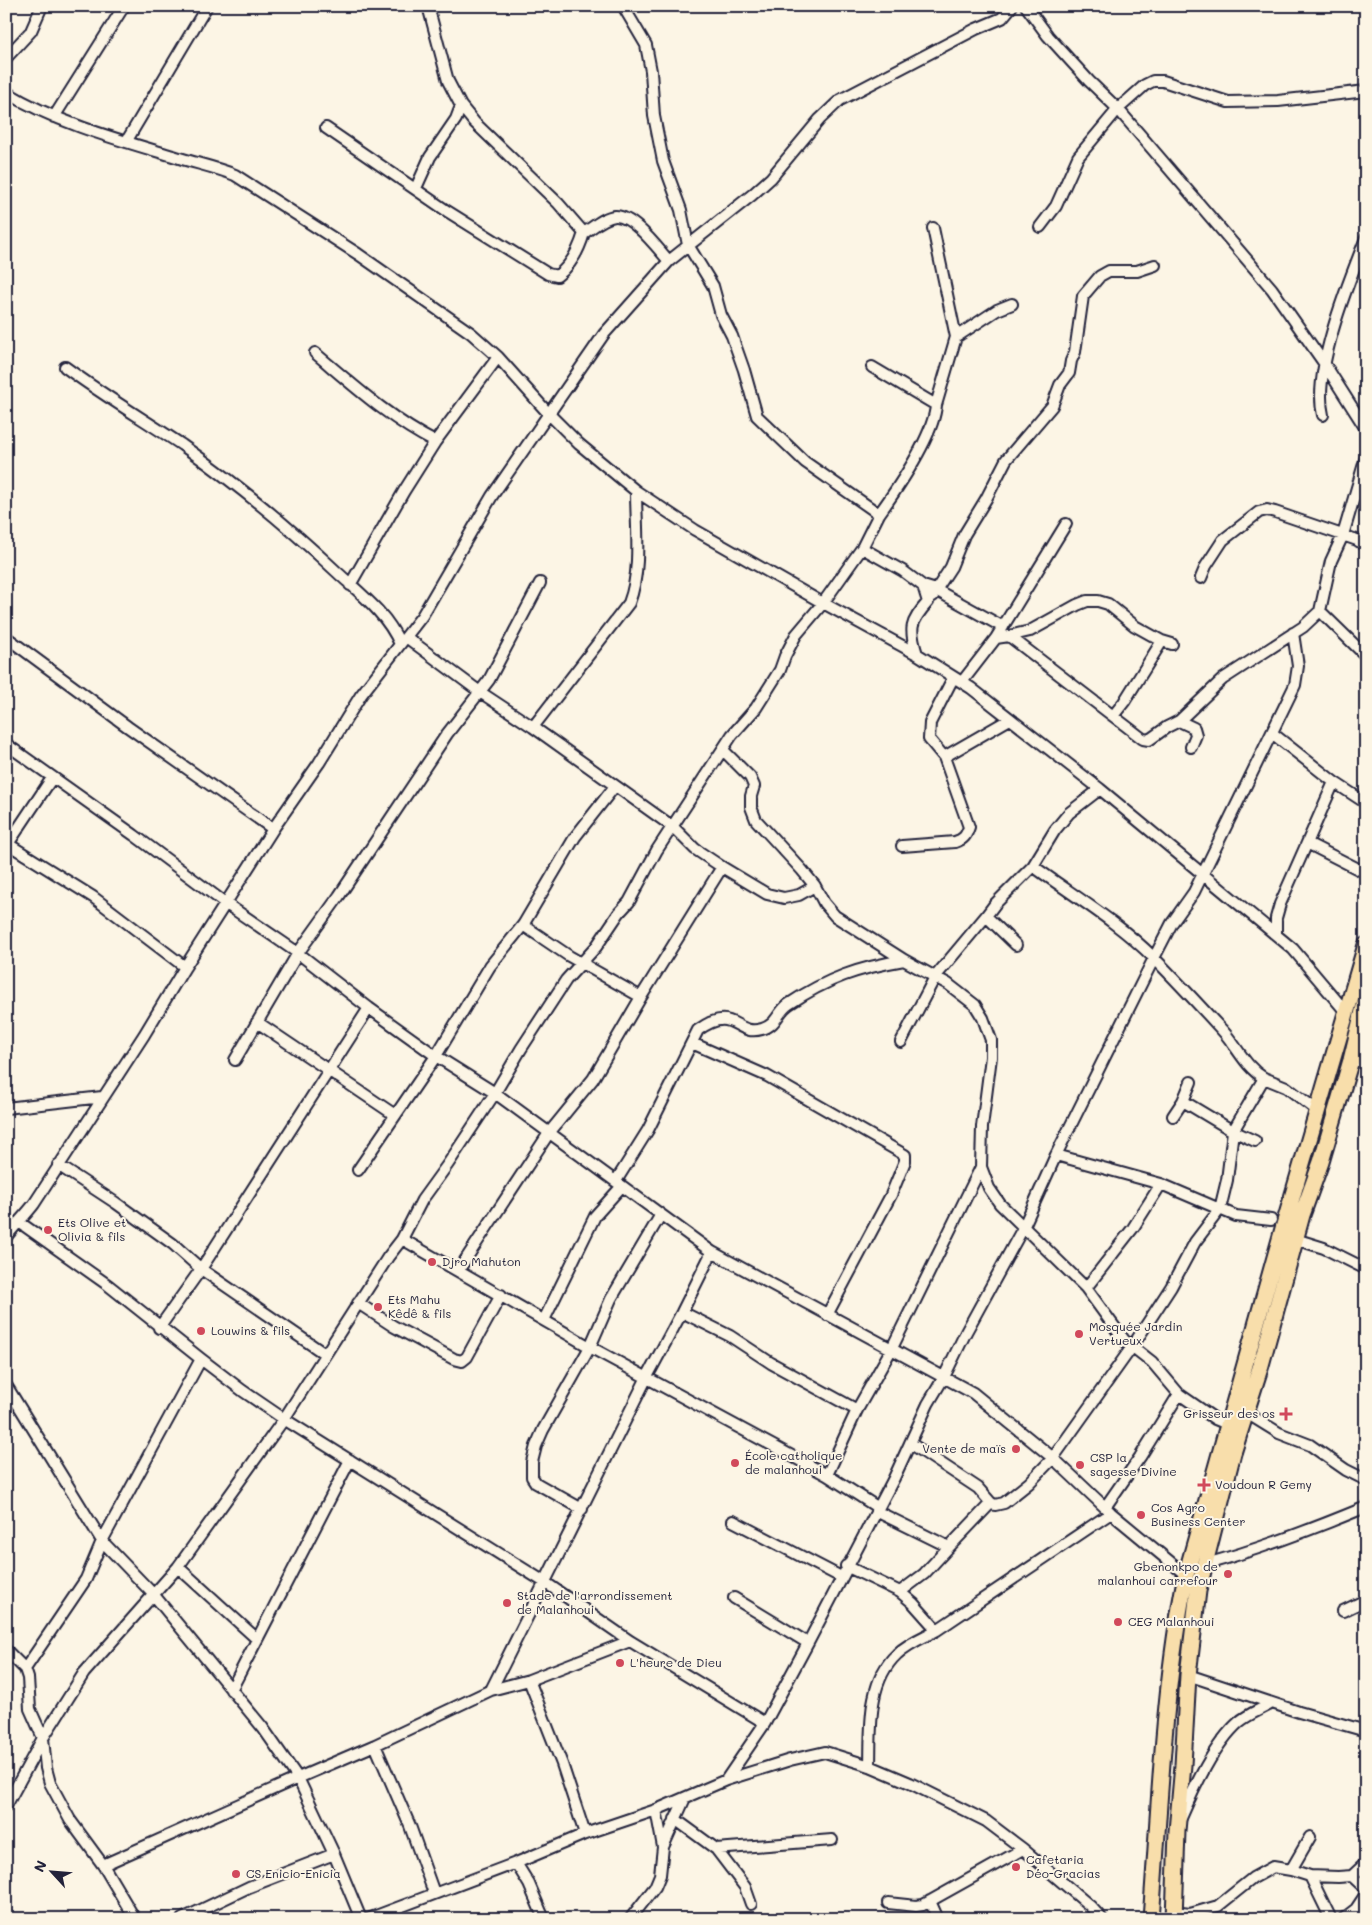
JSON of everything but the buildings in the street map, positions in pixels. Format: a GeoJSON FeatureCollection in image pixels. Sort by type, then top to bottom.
{"type":"FeatureCollection","features":[{"type":"Feature","properties":{"kind":"main road"},"geometry":{"type":"LineString","coordinates":[[1151,1919],[1164,1732],[1178,1612],[1186,1575],[1227,1424],[1366,945]]}},
{"type":"Feature","properties":{"kind":"main road"},"geometry":{"type":"LineString","coordinates":[[1174,1915],[1177,1831],[1188,1675],[1195,1607],[1233,1453],[1276,1314],[1295,1239],[1358,1061],[1366,999]]}},
{"type":"Feature","properties":{"kind":"street"},"geometry":{"type":"LineString","coordinates":[[6,58],[31,31],[42,6]]}},
{"type":"Feature","properties":{"kind":"street"},"geometry":{"type":"LineString","coordinates":[[54,116],[124,6]]}},
{"type":"Feature","properties":{"kind":"street"},"geometry":{"type":"LineString","coordinates":[[126,142],[207,6]]}},
{"type":"Feature","properties":{"kind":"street"},"geometry":{"type":"LineString","coordinates":[[428,6],[448,81],[461,106],[474,122],[558,204],[584,233]]}},
{"type":"Feature","properties":{"kind":"street"},"geometry":{"type":"LineString","coordinates":[[623,6],[646,45],[654,116],[663,161],[681,210],[688,245],[713,286],[721,315],[732,336],[744,370],[757,416],[805,462],[879,514]]}},
{"type":"Feature","properties":{"kind":"street"},"geometry":{"type":"LineString","coordinates":[[766,1723],[630,1641],[546,1583],[284,1419],[243,1391],[160,1328],[108,1285],[10,1227],[34,1204],[273,829],[319,763],[361,695],[422,616],[479,516],[604,334],[668,261],[752,195],[770,178],[820,119],[840,100],[976,29],[1002,18],[1012,6]]}},
{"type":"Feature","properties":{"kind":"street"},"geometry":{"type":"LineString","coordinates":[[1026,6],[1048,36],[1089,81],[1118,109],[1272,289],[1324,363],[1366,429]]}},
{"type":"Feature","properties":{"kind":"street"},"geometry":{"type":"LineString","coordinates":[[1040,227],[1056,206],[1078,157],[1118,109],[1145,85],[1153,81],[1163,81],[1228,102],[1278,101],[1366,90]]}},
{"type":"Feature","properties":{"kind":"street"},"geometry":{"type":"LineString","coordinates":[[6,92],[28,105],[54,116],[126,142],[235,175],[358,254],[471,333],[498,357],[548,413],[579,444],[636,491],[695,530],[917,654],[958,680],[1010,718],[1100,789],[1293,949],[1346,1012]]}},
{"type":"Feature","properties":{"kind":"street"},"geometry":{"type":"LineString","coordinates":[[416,188],[430,157],[456,119],[461,106]]}},
{"type":"Feature","properties":{"kind":"street"},"geometry":{"type":"LineString","coordinates":[[326,128],[447,211],[548,274],[557,276],[566,270],[580,249],[584,233],[608,218],[616,216],[626,218],[646,236],[668,261]]}},
{"type":"Feature","properties":{"kind":"street"},"geometry":{"type":"LineString","coordinates":[[6,1806],[43,1738],[84,1673],[178,1567],[284,1419],[388,1257],[402,1239],[422,1200],[495,1093],[566,980],[596,947],[619,913],[629,902],[638,888],[643,873],[732,735],[756,708],[780,670],[796,635],[823,603],[862,548],[879,514],[897,489],[936,415],[936,405],[956,337],[933,228]]}},
{"type":"Feature","properties":{"kind":"street"},"geometry":{"type":"LineString","coordinates":[[1323,415],[1320,403],[1324,363],[1349,282],[1366,238]]}},
{"type":"Feature","properties":{"kind":"street"},"geometry":{"type":"LineString","coordinates":[[917,654],[911,636],[916,616],[928,602],[951,567],[964,535],[990,493],[1006,460],[1052,406],[1060,385],[1069,374],[1075,352],[1083,296],[1100,276],[1109,271],[1137,271],[1155,265]]}},
{"type":"Feature","properties":{"kind":"street"},"geometry":{"type":"LineString","coordinates":[[956,337],[996,310],[1012,304]]}},
{"type":"Feature","properties":{"kind":"street"},"geometry":{"type":"LineString","coordinates":[[315,353],[381,408],[418,433],[436,442]]}},
{"type":"Feature","properties":{"kind":"street"},"geometry":{"type":"LineString","coordinates":[[350,584],[404,491],[436,442],[498,357]]}},
{"type":"Feature","properties":{"kind":"street"},"geometry":{"type":"LineString","coordinates":[[65,367],[97,391],[183,446],[299,536],[384,616],[403,641],[533,726],[673,827],[695,848],[722,867],[767,894],[784,898],[799,895],[815,886]]}},
{"type":"Feature","properties":{"kind":"street"},"geometry":{"type":"LineString","coordinates":[[872,367],[936,405]]}},
{"type":"Feature","properties":{"kind":"street"},"geometry":{"type":"LineString","coordinates":[[1009,636],[1143,739],[1149,740],[1179,721],[1223,679],[1293,633],[1320,610],[1331,561],[1343,535],[1366,457]]}},
{"type":"Feature","properties":{"kind":"street"},"geometry":{"type":"LineString","coordinates":[[533,726],[629,603],[636,573],[636,491]]}},
{"type":"Feature","properties":{"kind":"street"},"geometry":{"type":"LineString","coordinates":[[1201,578],[1206,566],[1223,540],[1259,512],[1267,510],[1343,535],[1366,546]]}},
{"type":"Feature","properties":{"kind":"street"},"geometry":{"type":"LineString","coordinates":[[902,846],[955,842],[967,835],[969,827],[944,757],[929,740],[928,730],[930,723],[958,680],[996,638],[1066,524]]}},
{"type":"Feature","properties":{"kind":"street"},"geometry":{"type":"LineString","coordinates":[[862,548],[903,571],[923,586],[936,590],[1003,627]]}},
{"type":"Feature","properties":{"kind":"street"},"geometry":{"type":"LineString","coordinates":[[235,1060],[298,952],[339,896],[447,734],[480,692],[494,670],[540,583]]}},
{"type":"Feature","properties":{"kind":"street"},"geometry":{"type":"LineString","coordinates":[[923,586],[928,602]]}},
{"type":"Feature","properties":{"kind":"street"},"geometry":{"type":"LineString","coordinates":[[996,638],[1030,631],[1082,603],[1098,601],[1108,604],[1130,623],[1167,642],[1113,716]]}},
{"type":"Feature","properties":{"kind":"street"},"geometry":{"type":"LineString","coordinates":[[1320,610],[1366,656]]}},
{"type":"Feature","properties":{"kind":"street"},"geometry":{"type":"LineString","coordinates":[[726,1780],[766,1723],[846,1566],[894,1478],[928,1404],[1023,1228],[1056,1155],[1172,923],[1194,892],[1203,875],[1296,680],[1298,666],[1293,633]]}},
{"type":"Feature","properties":{"kind":"street"},"geometry":{"type":"LineString","coordinates":[[6,637],[273,829]]}},
{"type":"Feature","properties":{"kind":"street"},"geometry":{"type":"LineString","coordinates":[[944,757],[1010,718]]}},
{"type":"Feature","properties":{"kind":"street"},"geometry":{"type":"LineString","coordinates":[[1179,721],[1194,728],[1196,734],[1191,747]]}},
{"type":"Feature","properties":{"kind":"street"},"geometry":{"type":"LineString","coordinates":[[1272,733],[1334,782],[1366,803]]}},
{"type":"Feature","properties":{"kind":"street"},"geometry":{"type":"LineString","coordinates":[[6,744],[134,835],[225,903],[298,952],[369,1008],[436,1056],[495,1093],[660,1216],[712,1252],[973,1393],[1053,1458],[1108,1510],[1186,1575]]}},
{"type":"Feature","properties":{"kind":"street"},"geometry":{"type":"LineString","coordinates":[[723,750],[750,777],[754,786],[751,807],[756,820],[815,886],[824,903],[835,916],[904,960],[948,984],[975,1005],[983,1018],[991,1040],[991,1057],[982,1127],[981,1167],[989,1188],[1000,1204],[1086,1288],[1124,1340],[1152,1362],[1179,1394],[1215,1419],[1227,1424]]}},
{"type":"Feature","properties":{"kind":"street"},"geometry":{"type":"LineString","coordinates":[[52,778],[7,845],[93,897],[185,967]]}},
{"type":"Feature","properties":{"kind":"street"},"geometry":{"type":"LineString","coordinates":[[1276,935],[1276,918],[1280,904],[1334,782]]}},
{"type":"Feature","properties":{"kind":"street"},"geometry":{"type":"LineString","coordinates":[[358,1170],[436,1056],[490,966],[522,924],[575,837],[615,786]]}},
{"type":"Feature","properties":{"kind":"street"},"geometry":{"type":"LineString","coordinates":[[901,1042],[936,977],[1000,898],[1032,866],[1055,830],[1069,814],[1100,789]]}},
{"type":"Feature","properties":{"kind":"street"},"geometry":{"type":"LineString","coordinates":[[1306,843],[1366,873]]}},
{"type":"Feature","properties":{"kind":"street"},"geometry":{"type":"LineString","coordinates":[[1032,866],[1084,901],[1154,958],[1224,1031],[1251,1068],[1264,1078],[1286,1087],[1318,1111]]}},
{"type":"Feature","properties":{"kind":"street"},"geometry":{"type":"LineString","coordinates":[[458,1271],[550,1133],[593,1079],[641,997],[722,867]]}},
{"type":"Feature","properties":{"kind":"street"},"geometry":{"type":"LineString","coordinates":[[986,916],[1016,945]]}},
{"type":"Feature","properties":{"kind":"street"},"geometry":{"type":"LineString","coordinates":[[522,924],[582,963],[641,997]]}},
{"type":"Feature","properties":{"kind":"street"},"geometry":{"type":"LineString","coordinates":[[544,1320],[595,1216],[619,1184],[698,1030],[710,1022],[718,1020],[728,1020],[744,1028],[763,1029],[770,1026],[777,1019],[784,1008],[832,978],[866,967],[904,960]]}},
{"type":"Feature","properties":{"kind":"street"},"geometry":{"type":"LineString","coordinates":[[160,1328],[369,1008]]}},
{"type":"Feature","properties":{"kind":"street"},"geometry":{"type":"LineString","coordinates":[[257,1022],[395,1115]]}},
{"type":"Feature","properties":{"kind":"street"},"geometry":{"type":"LineString","coordinates":[[692,1043],[767,1076],[905,1155],[905,1161],[891,1195],[827,1315]]}},
{"type":"Feature","properties":{"kind":"street"},"geometry":{"type":"LineString","coordinates":[[910,1443],[978,1488],[991,1503],[999,1505],[1004,1503],[1029,1483],[1053,1458],[1132,1347],[1170,1287],[1195,1242],[1220,1209],[1227,1180],[1233,1131],[1264,1078]]}},
{"type":"Feature","properties":{"kind":"street"},"geometry":{"type":"LineString","coordinates":[[1173,1116],[1183,1101],[1191,1082]]}},
{"type":"Feature","properties":{"kind":"street"},"geometry":{"type":"LineString","coordinates":[[6,1108],[102,1097]]}},
{"type":"Feature","properties":{"kind":"street"},"geometry":{"type":"LineString","coordinates":[[1183,1101],[1233,1131],[1255,1141]]}},
{"type":"Feature","properties":{"kind":"street"},"geometry":{"type":"LineString","coordinates":[[1056,1155],[1161,1184],[1236,1216],[1271,1220]]}},
{"type":"Feature","properties":{"kind":"street"},"geometry":{"type":"LineString","coordinates":[[58,1165],[116,1203],[173,1244],[200,1269],[325,1354]]}},
{"type":"Feature","properties":{"kind":"street"},"geometry":{"type":"LineString","coordinates":[[827,1475],[857,1410],[891,1350],[981,1167]]}},
{"type":"Feature","properties":{"kind":"street"},"geometry":{"type":"LineString","coordinates":[[1086,1288],[1133,1228],[1161,1184]]}},
{"type":"Feature","properties":{"kind":"street"},"geometry":{"type":"LineString","coordinates":[[582,1509],[536,1484],[532,1471],[536,1446],[543,1430],[590,1347],[611,1299],[660,1216]]}},
{"type":"Feature","properties":{"kind":"street"},"geometry":{"type":"LineString","coordinates":[[402,1239],[590,1347],[827,1475],[876,1509],[949,1547]]}},
{"type":"Feature","properties":{"kind":"street"},"geometry":{"type":"LineString","coordinates":[[1295,1239],[1324,1248],[1366,1269]]}},
{"type":"Feature","properties":{"kind":"street"},"geometry":{"type":"LineString","coordinates":[[491,1690],[647,1377],[712,1252]]}},
{"type":"Feature","properties":{"kind":"street"},"geometry":{"type":"LineString","coordinates":[[358,1303],[393,1326],[454,1359],[462,1361],[467,1356],[501,1295]]}},
{"type":"Feature","properties":{"kind":"street"},"geometry":{"type":"LineString","coordinates":[[682,1312],[730,1336],[771,1363],[857,1410]]}},
{"type":"Feature","properties":{"kind":"street"},"geometry":{"type":"LineString","coordinates":[[25,1669],[86,1579],[102,1541],[201,1359]]}},
{"type":"Feature","properties":{"kind":"street"},"geometry":{"type":"LineString","coordinates":[[7,1390],[102,1541],[153,1594],[263,1728],[298,1778],[334,1854],[361,1919]]}},
{"type":"Feature","properties":{"kind":"street"},"geometry":{"type":"LineString","coordinates":[[870,1766],[872,1706],[879,1681],[896,1654],[906,1646],[937,1630],[1108,1510],[1179,1394]]}},
{"type":"Feature","properties":{"kind":"street"},"geometry":{"type":"LineString","coordinates":[[1246,1412],[1279,1433],[1310,1445],[1346,1470],[1366,1480]]}},
{"type":"Feature","properties":{"kind":"street"},"geometry":{"type":"LineString","coordinates":[[231,1690],[350,1460]]}},
{"type":"Feature","properties":{"kind":"street"},"geometry":{"type":"LineString","coordinates":[[900,1592],[924,1574],[991,1503]]}},
{"type":"Feature","properties":{"kind":"street"},"geometry":{"type":"LineString","coordinates":[[1206,1564],[1250,1552],[1303,1534],[1366,1506]]}},
{"type":"Feature","properties":{"kind":"street"},"geometry":{"type":"LineString","coordinates":[[733,1522],[841,1577]]}},
{"type":"Feature","properties":{"kind":"street"},"geometry":{"type":"LineString","coordinates":[[846,1566],[900,1592],[913,1603],[937,1630]]}},
{"type":"Feature","properties":{"kind":"street"},"geometry":{"type":"LineString","coordinates":[[178,1567],[257,1639]]}},
{"type":"Feature","properties":{"kind":"street"},"geometry":{"type":"LineString","coordinates":[[734,1598],[808,1643]]}},
{"type":"Feature","properties":{"kind":"street"},"geometry":{"type":"LineString","coordinates":[[1343,1611],[1366,1600]]}},
{"type":"Feature","properties":{"kind":"street"},"geometry":{"type":"LineString","coordinates":[[103,1865],[375,1745],[491,1690],[529,1680],[630,1641]]}},
{"type":"Feature","properties":{"kind":"street"},"geometry":{"type":"LineString","coordinates":[[6,1650],[25,1669],[28,1678],[30,1708],[43,1738],[46,1768],[50,1783],[70,1820],[103,1865],[135,1919]]}},
{"type":"Feature","properties":{"kind":"street"},"geometry":{"type":"LineString","coordinates":[[1188,1675],[1272,1703],[1366,1731]]}},
{"type":"Feature","properties":{"kind":"street"},"geometry":{"type":"LineString","coordinates":[[529,1680],[562,1764],[585,1834]]}},
{"type":"Feature","properties":{"kind":"street"},"geometry":{"type":"LineString","coordinates":[[1177,1831],[1182,1816],[1213,1754],[1224,1738],[1240,1721],[1272,1703]]}},
{"type":"Feature","properties":{"kind":"street"},"geometry":{"type":"LineString","coordinates":[[375,1745],[410,1826],[434,1893]]}},
{"type":"Feature","properties":{"kind":"street"},"geometry":{"type":"LineString","coordinates":[[376,1918],[434,1893],[585,1834],[656,1810],[726,1780],[790,1760],[825,1752],[870,1766],[973,1813],[1023,1849],[1090,1906],[1102,1919]]}},
{"type":"Feature","properties":{"kind":"street"},"geometry":{"type":"LineString","coordinates":[[630,1919],[655,1887],[660,1875],[663,1848],[685,1798]]}},
{"type":"Feature","properties":{"kind":"street"},"geometry":{"type":"LineString","coordinates":[[656,1810],[663,1848]]}},
{"type":"Feature","properties":{"kind":"street"},"geometry":{"type":"LineString","coordinates":[[675,1819],[716,1849],[745,1887],[751,1904]]}},
{"type":"Feature","properties":{"kind":"street"},"geometry":{"type":"LineString","coordinates":[[1292,1870],[1310,1837]]}},
{"type":"Feature","properties":{"kind":"street"},"geometry":{"type":"LineString","coordinates":[[716,1849],[832,1840]]}},
{"type":"Feature","properties":{"kind":"street"},"geometry":{"type":"LineString","coordinates":[[888,1903],[916,1906],[930,1901],[1023,1849]]}},
{"type":"Feature","properties":{"kind":"street"},"geometry":{"type":"LineString","coordinates":[[182,1919],[248,1887],[334,1854]]}},
{"type":"Feature","properties":{"kind":"street"},"geometry":{"type":"LineString","coordinates":[[516,1862],[529,1884],[544,1919]]}},
{"type":"Feature","properties":{"kind":"street"},"geometry":{"type":"LineString","coordinates":[[1174,1915],[1190,1914],[1218,1906],[1260,1873],[1273,1867],[1292,1870],[1310,1876],[1329,1878],[1352,1876],[1366,1863]]}},
{"type":"Feature","properties":{"kind":"street"},"geometry":{"type":"LineString","coordinates":[[1310,1876],[1331,1919]]}},
{"type":"Feature","properties":{"kind":"street"},"geometry":{"type":"LineString","coordinates":[[1352,1876],[1366,1889]]}},
{"type":"Feature","properties":{"kind":"street"},"geometry":{"type":"LineString","coordinates":[[1344,1919],[1356,1909],[1366,1894]]}},
{"type":"Feature","properties":{"kind":"street"},"geometry":{"type":"LineString","coordinates":[[930,1901],[938,1919]]}},
{"type":"Feature","properties":{"kind":"place","name":"Ets Olive et Olivia & fils"},"geometry":{"type":"Point","coordinates":[48,1230]}},
{"type":"Feature","properties":{"kind":"place","name":"Djro Mahuton"},"geometry":{"type":"Point","coordinates":[432,1262]}},
{"type":"Feature","properties":{"kind":"place","name":"Ets Mahu Kêdê & fils"},"geometry":{"type":"Point","coordinates":[378,1307]}},
{"type":"Feature","properties":{"kind":"place","name":"Louwins & fils"},"geometry":{"type":"Point","coordinates":[201,1331]}},
{"type":"Feature","properties":{"kind":"place","name":"Mosquée Jardin Vertueux"},"geometry":{"type":"Point","coordinates":[1079,1334]}},
{"type":"Feature","properties":{"kind":"place","name":"Grisseur des os"},"geometry":{"type":"Point","coordinates":[1286,1414]}},
{"type":"Feature","properties":{"kind":"place","name":"Vente de maïs"},"geometry":{"type":"Point","coordinates":[1016,1449]}},
{"type":"Feature","properties":{"kind":"place","name":"École catholique de malanhoui"},"geometry":{"type":"Point","coordinates":[735,1463]}},
{"type":"Feature","properties":{"kind":"place","name":"CSP la sagesse Divine"},"geometry":{"type":"Point","coordinates":[1080,1465]}},
{"type":"Feature","properties":{"kind":"place","name":"Voudoun R Gemy"},"geometry":{"type":"Point","coordinates":[1204,1485]}},
{"type":"Feature","properties":{"kind":"place","name":"Cos Agro Business Center"},"geometry":{"type":"Point","coordinates":[1141,1515]}},
{"type":"Feature","properties":{"kind":"place","name":"Gbenonkpo de malanhoui carrefour"},"geometry":{"type":"Point","coordinates":[1228,1574]}},
{"type":"Feature","properties":{"kind":"place","name":"Stade de l'arrondissement de Malanhoui"},"geometry":{"type":"Point","coordinates":[507,1603]}},
{"type":"Feature","properties":{"kind":"place","name":"CEG Malanhoui"},"geometry":{"type":"Point","coordinates":[1118,1622]}},
{"type":"Feature","properties":{"kind":"place","name":"L'heure de Dieu"},"geometry":{"type":"Point","coordinates":[620,1663]}},
{"type":"Feature","properties":{"kind":"place","name":"Cafetaria Déo-Gracias"},"geometry":{"type":"Point","coordinates":[1016,1867]}},
{"type":"Feature","properties":{"kind":"place","name":"CS Enicio-Enicia"},"geometry":{"type":"Point","coordinates":[236,1874]}}]}
